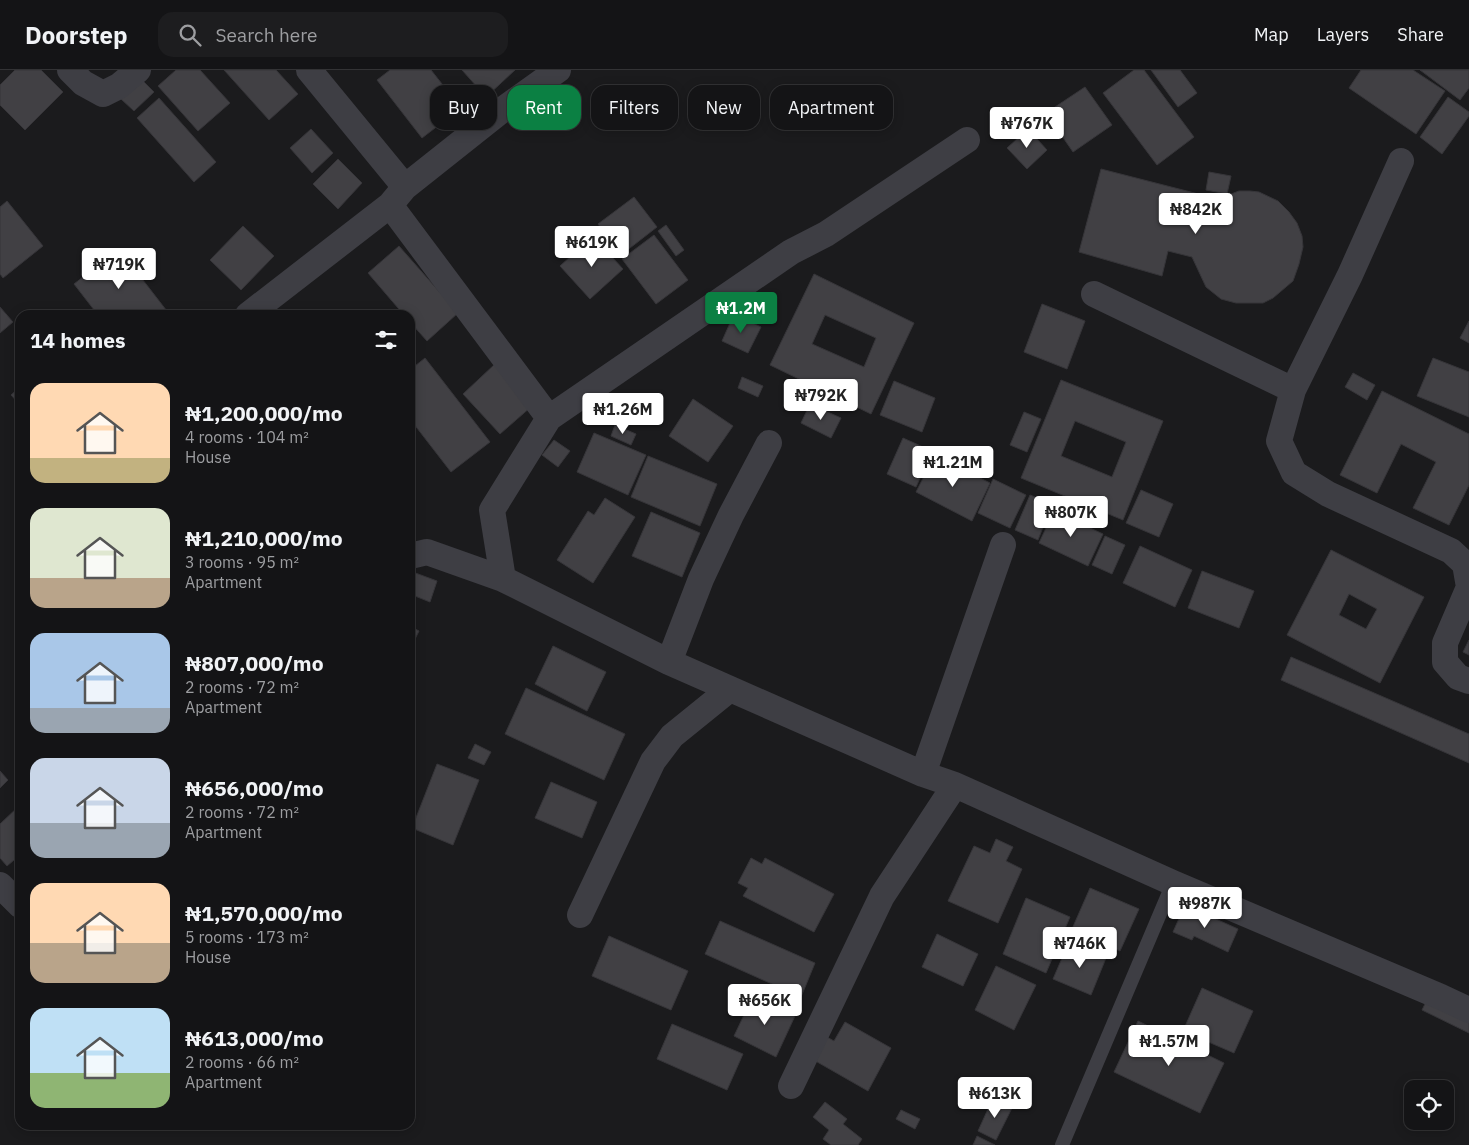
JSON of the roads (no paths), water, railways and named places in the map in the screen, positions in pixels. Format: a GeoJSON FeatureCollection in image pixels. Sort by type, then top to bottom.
{"type":"FeatureCollection","features":[{"type":"Feature","properties":{"kind":"street"},"geometry":{"type":"LineString","coordinates":[[70,70],[83,83],[103,94],[119,86],[138,70]]}},
{"type":"Feature","properties":{"kind":"street"},"geometry":{"type":"LineString","coordinates":[[309,70],[550,418]]}},
{"type":"Feature","properties":{"kind":"street"},"geometry":{"type":"LineString","coordinates":[[254,310],[502,110],[558,70]]}},
{"type":"Feature","properties":{"kind":"street"},"geometry":{"type":"LineString","coordinates":[[504,579],[492,510],[550,418],[791,252],[826,234],[967,140]]}},
{"type":"Feature","properties":{"kind":"street"},"geometry":{"type":"LineString","coordinates":[[1401,161],[1350,275],[1293,390],[1279,441],[1294,473],[1328,494],[1451,550],[1465,564],[1469,587],[1445,643],[1445,662],[1458,677],[1469,681]]}},
{"type":"Feature","properties":{"kind":"street"},"geometry":{"type":"LineString","coordinates":[[1094,294],[1293,390]]}},
{"type":"Feature","properties":{"kind":"street"},"geometry":{"type":"LineString","coordinates":[[669,662],[701,579],[731,515],[769,443]]}},
{"type":"Feature","properties":{"kind":"street"},"geometry":{"type":"LineString","coordinates":[[923,774],[1003,545]]}},
{"type":"Feature","properties":{"kind":"street"},"geometry":{"type":"LineString","coordinates":[[415,555],[427,552],[504,579],[669,662],[923,774],[955,785],[1173,883],[1350,957],[1469,1010]]}},
{"type":"Feature","properties":{"kind":"street"},"geometry":{"type":"LineString","coordinates":[[580,915],[653,761],[672,736],[730,689]]}},
{"type":"Feature","properties":{"kind":"street"},"geometry":{"type":"LineString","coordinates":[[791,1086],[882,896],[955,785]]}},
{"type":"Feature","properties":{"kind":"street"},"geometry":{"type":"LineString","coordinates":[[0,884],[15,900]]}},
{"type":"Feature","properties":{"kind":"lane"},"geometry":{"type":"LineString","coordinates":[[1062,1145],[1173,883]]}}]}
